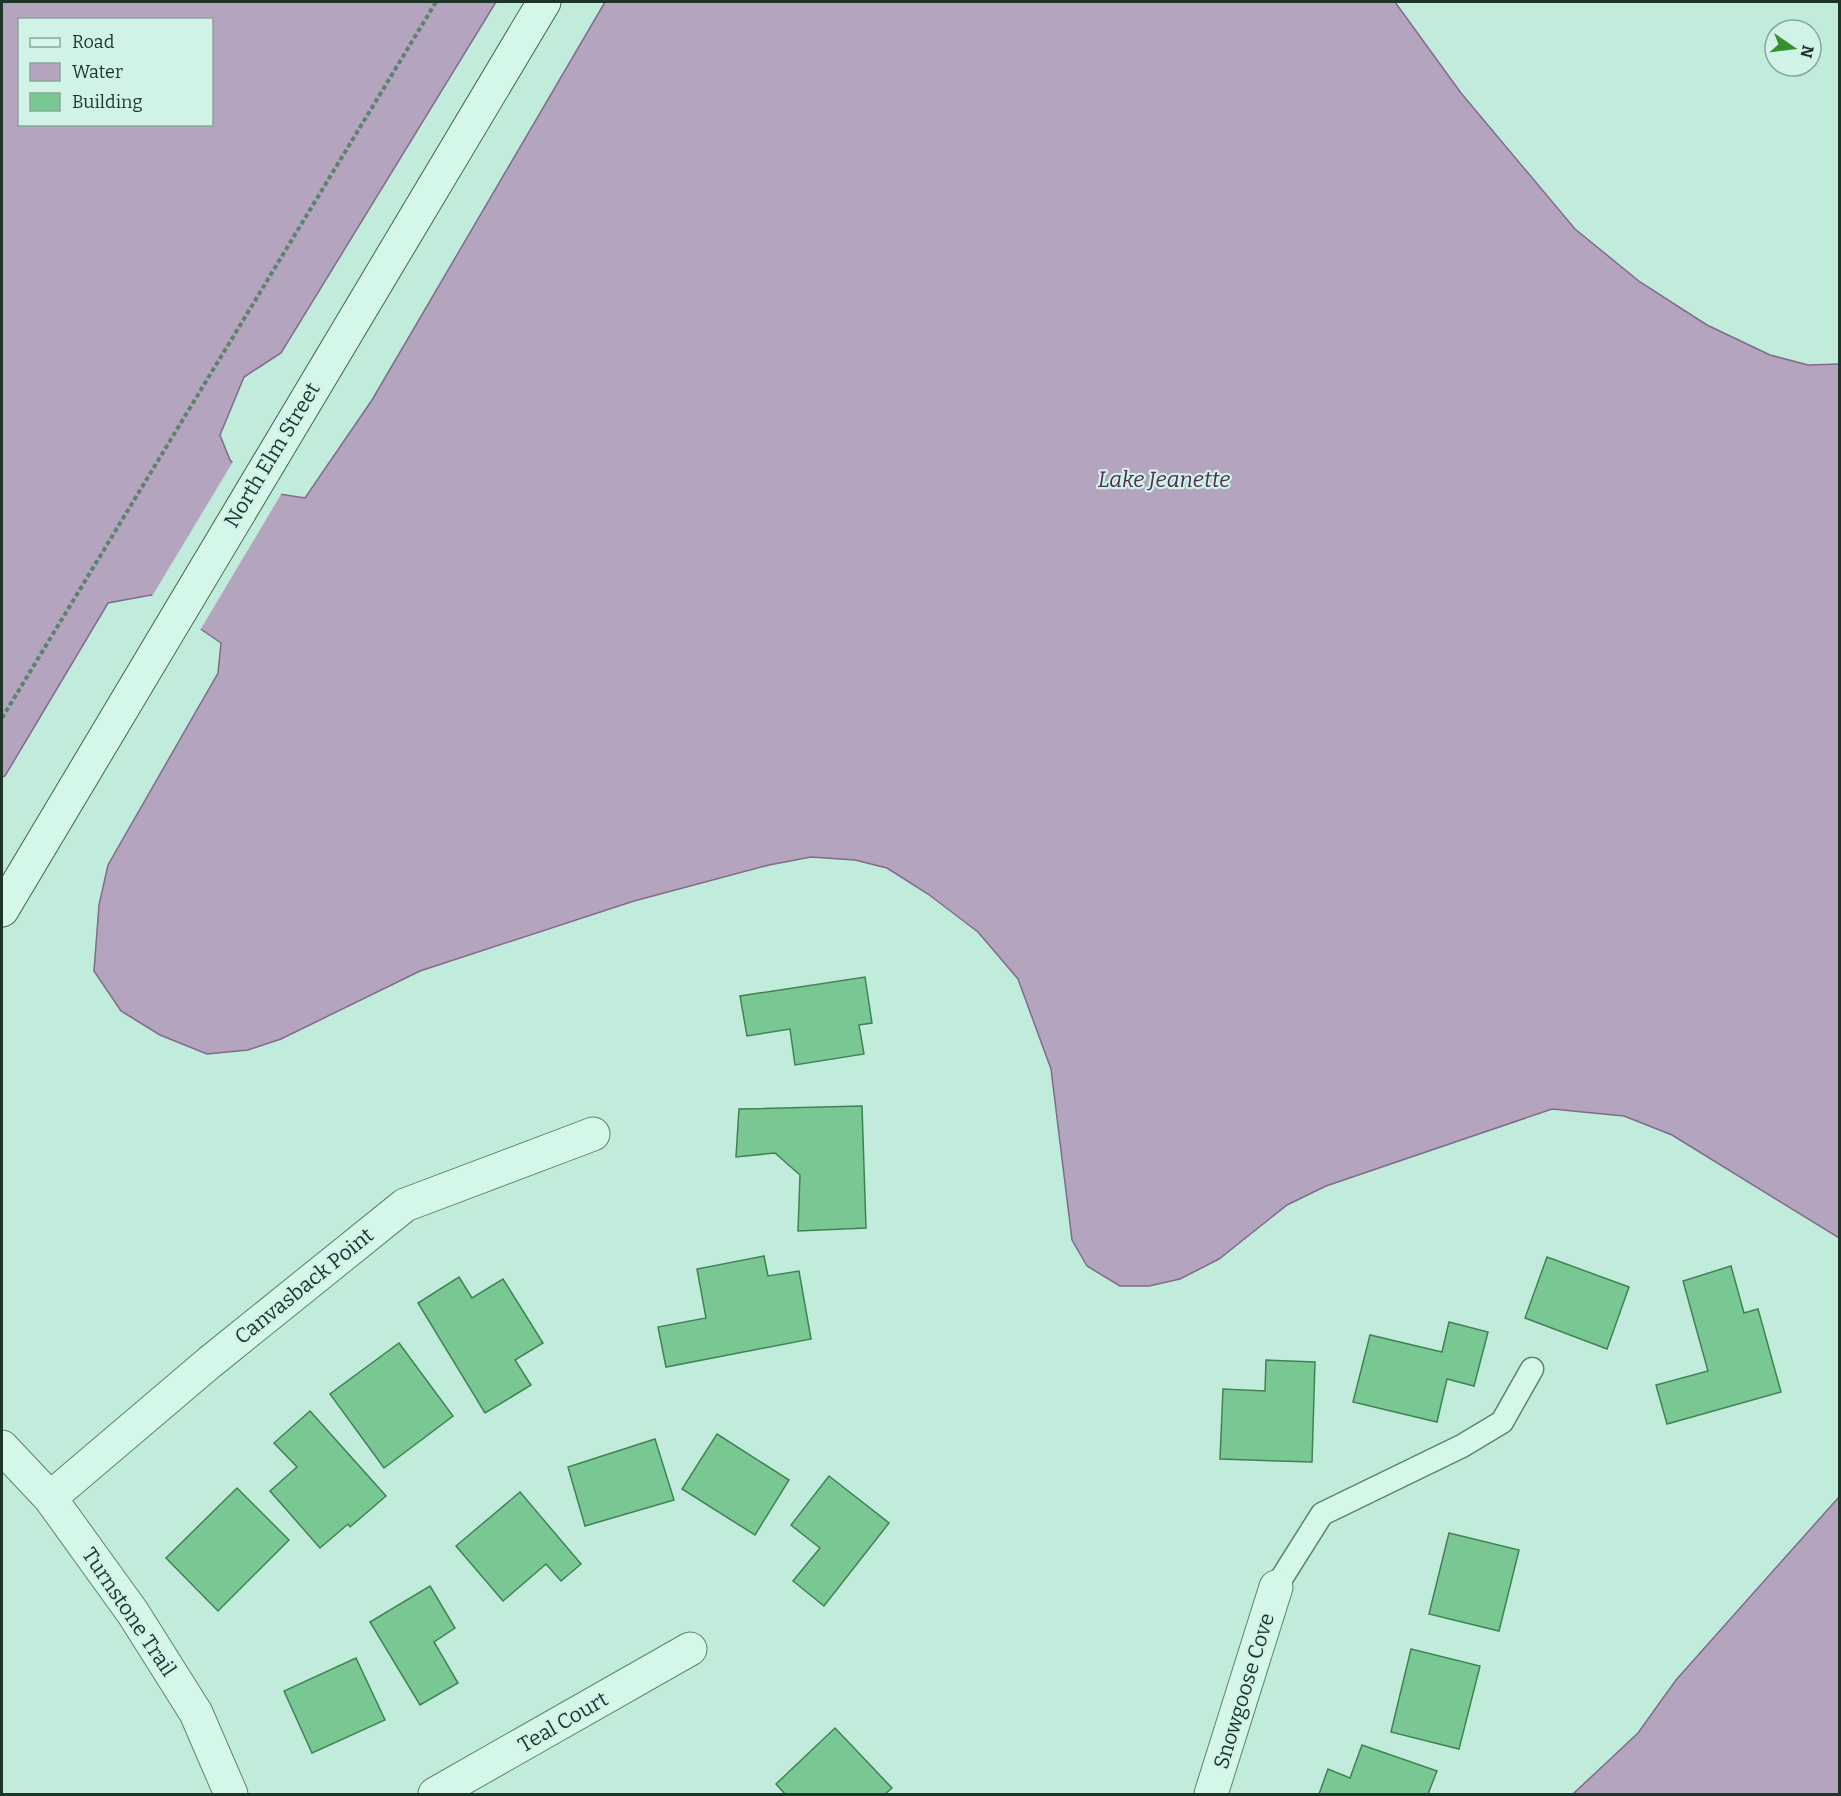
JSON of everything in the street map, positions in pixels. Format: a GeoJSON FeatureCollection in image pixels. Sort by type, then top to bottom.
{"type":"FeatureCollection","features":[{"type":"Feature","properties":{"kind":"street","name":"North Elm Street"},"geometry":{"type":"LineString","coordinates":[[2,910],[154,651],[544,2]]}},
{"type":"Feature","properties":{"kind":"street","name":"Canvasback Point"},"geometry":{"type":"LineString","coordinates":[[50,1498],[210,1362],[405,1205],[593,1134]]}},
{"type":"Feature","properties":{"kind":"street","name":"Turnstone Trail"},"geometry":{"type":"LineString","coordinates":[[2,1447],[50,1498],[133,1613],[196,1713],[231,1794]]}},
{"type":"Feature","properties":{"kind":"street","name":"Snowgoose Cove"},"geometry":{"type":"LineString","coordinates":[[1211,1794],[1276,1587]]}},
{"type":"Feature","properties":{"kind":"street","name":"Teal Court"},"geometry":{"type":"LineString","coordinates":[[435,1794],[690,1649]]}},
{"type":"Feature","properties":{"kind":"lane"},"geometry":{"type":"LineString","coordinates":[[1276,1587],[1322,1514],[1462,1446],[1502,1422],[1532,1369]]}},
{"type":"Feature","properties":{"kind":"path"},"geometry":{"type":"LineString","coordinates":[[2,718],[436,2]]}},
{"type":"Feature","properties":{"kind":"water","name":"Lake Jeanette"},"geometry":{"type":"Polygon","coordinates":[[[2,2],[496,2],[281,353],[244,377],[220,435],[230,460],[260,491],[305,498],[372,400],[605,2],[1395,2],[1461,93],[1575,229],[1640,282],[1707,325],[1770,355],[1808,365],[1839,364],[1839,1238],[1672,1135],[1624,1116],[1552,1109],[1326,1186],[1287,1205],[1219,1259],[1180,1279],[1149,1286],[1120,1286],[1087,1266],[1072,1240],[1051,1069],[1018,979],[978,932],[928,894],[887,868],[855,860],[811,857],[769,865],[634,901],[420,971],[281,1039],[248,1050],[207,1054],[160,1035],[121,1011],[94,971],[99,905],[108,865],[218,673],[221,643],[151,595],[108,603],[5,776],[2,777],[2,2]]]}},
{"type":"Feature","properties":{"kind":"water"},"geometry":{"type":"Polygon","coordinates":[[[1839,1497],[1839,1794],[1573,1794],[1638,1733],[1676,1680],[1839,1497]]]}},
{"type":"Feature","properties":{"kind":"pier"},"geometry":{"type":"Polygon","coordinates":[[[234,460],[262,488],[283,491],[199,632],[151,598],[234,460]]]}},
{"type":"Feature","properties":{"kind":"building"},"geometry":{"type":"Polygon","coordinates":[[[865,977],[872,1023],[859,1025],[864,1054],[795,1065],[790,1029],[747,1036],[740,996],[865,977]]]}},
{"type":"Feature","properties":{"kind":"building"},"geometry":{"type":"Polygon","coordinates":[[[862,1106],[866,1228],[798,1231],[800,1175],[775,1153],[736,1157],[739,1109],[862,1106]]]}},
{"type":"Feature","properties":{"kind":"building"},"geometry":{"type":"Polygon","coordinates":[[[764,1256],[768,1276],[799,1271],[811,1339],[666,1367],[658,1327],[706,1318],[697,1269],[764,1256]]]}},
{"type":"Feature","properties":{"kind":"building"},"geometry":{"type":"Polygon","coordinates":[[[1547,1257],[1629,1287],[1607,1349],[1525,1318],[1547,1257]]]}},
{"type":"Feature","properties":{"kind":"building"},"geometry":{"type":"Polygon","coordinates":[[[1731,1266],[1744,1313],[1758,1309],[1781,1392],[1667,1424],[1656,1385],[1708,1371],[1683,1281],[1731,1266]]]}},
{"type":"Feature","properties":{"kind":"building"},"geometry":{"type":"Polygon","coordinates":[[[459,1277],[472,1298],[503,1279],[543,1343],[515,1360],[531,1385],[485,1413],[418,1303],[459,1277]]]}},
{"type":"Feature","properties":{"kind":"building"},"geometry":{"type":"Polygon","coordinates":[[[1449,1322],[1488,1332],[1474,1386],[1447,1379],[1437,1422],[1353,1402],[1370,1335],[1442,1352],[1449,1322]]]}},
{"type":"Feature","properties":{"kind":"building"},"geometry":{"type":"Polygon","coordinates":[[[399,1343],[453,1416],[384,1468],[330,1394],[399,1343]]]}},
{"type":"Feature","properties":{"kind":"building"},"geometry":{"type":"Polygon","coordinates":[[[1266,1360],[1315,1362],[1312,1462],[1220,1459],[1223,1389],[1265,1391],[1266,1360]]]}},
{"type":"Feature","properties":{"kind":"building"},"geometry":{"type":"Polygon","coordinates":[[[310,1411],[386,1496],[350,1527],[348,1524],[320,1548],[270,1491],[297,1467],[274,1443],[310,1411]]]}},
{"type":"Feature","properties":{"kind":"building"},"geometry":{"type":"Polygon","coordinates":[[[717,1434],[789,1480],[755,1535],[682,1489],[717,1434]]]}},
{"type":"Feature","properties":{"kind":"building"},"geometry":{"type":"Polygon","coordinates":[[[655,1439],[674,1500],[585,1526],[568,1467],[655,1439]]]}},
{"type":"Feature","properties":{"kind":"building"},"geometry":{"type":"Polygon","coordinates":[[[829,1476],[889,1523],[824,1606],[793,1581],[820,1548],[791,1525],[829,1476]]]}},
{"type":"Feature","properties":{"kind":"building"},"geometry":{"type":"Polygon","coordinates":[[[237,1488],[289,1540],[218,1611],[166,1558],[237,1488]]]}},
{"type":"Feature","properties":{"kind":"building"},"geometry":{"type":"Polygon","coordinates":[[[520,1492],[581,1564],[561,1581],[546,1564],[503,1601],[456,1546],[520,1492]]]}},
{"type":"Feature","properties":{"kind":"building"},"geometry":{"type":"Polygon","coordinates":[[[1449,1533],[1519,1550],[1499,1631],[1429,1614],[1449,1533]]]}},
{"type":"Feature","properties":{"kind":"building"},"geometry":{"type":"Polygon","coordinates":[[[430,1586],[455,1628],[434,1642],[458,1683],[420,1705],[370,1622],[430,1586]]]}},
{"type":"Feature","properties":{"kind":"building"},"geometry":{"type":"Polygon","coordinates":[[[1411,1649],[1480,1666],[1459,1749],[1391,1732],[1411,1649]]]}},
{"type":"Feature","properties":{"kind":"building"},"geometry":{"type":"Polygon","coordinates":[[[356,1658],[385,1720],[312,1753],[284,1691],[356,1658]]]}},
{"type":"Feature","properties":{"kind":"building"},"geometry":{"type":"Polygon","coordinates":[[[835,1728],[892,1788],[885,1794],[785,1794],[776,1784],[835,1728]]]}},
{"type":"Feature","properties":{"kind":"building"},"geometry":{"type":"Polygon","coordinates":[[[1362,1745],[1437,1771],[1428,1794],[1319,1794],[1328,1769],[1350,1778],[1362,1745]]]}}]}
